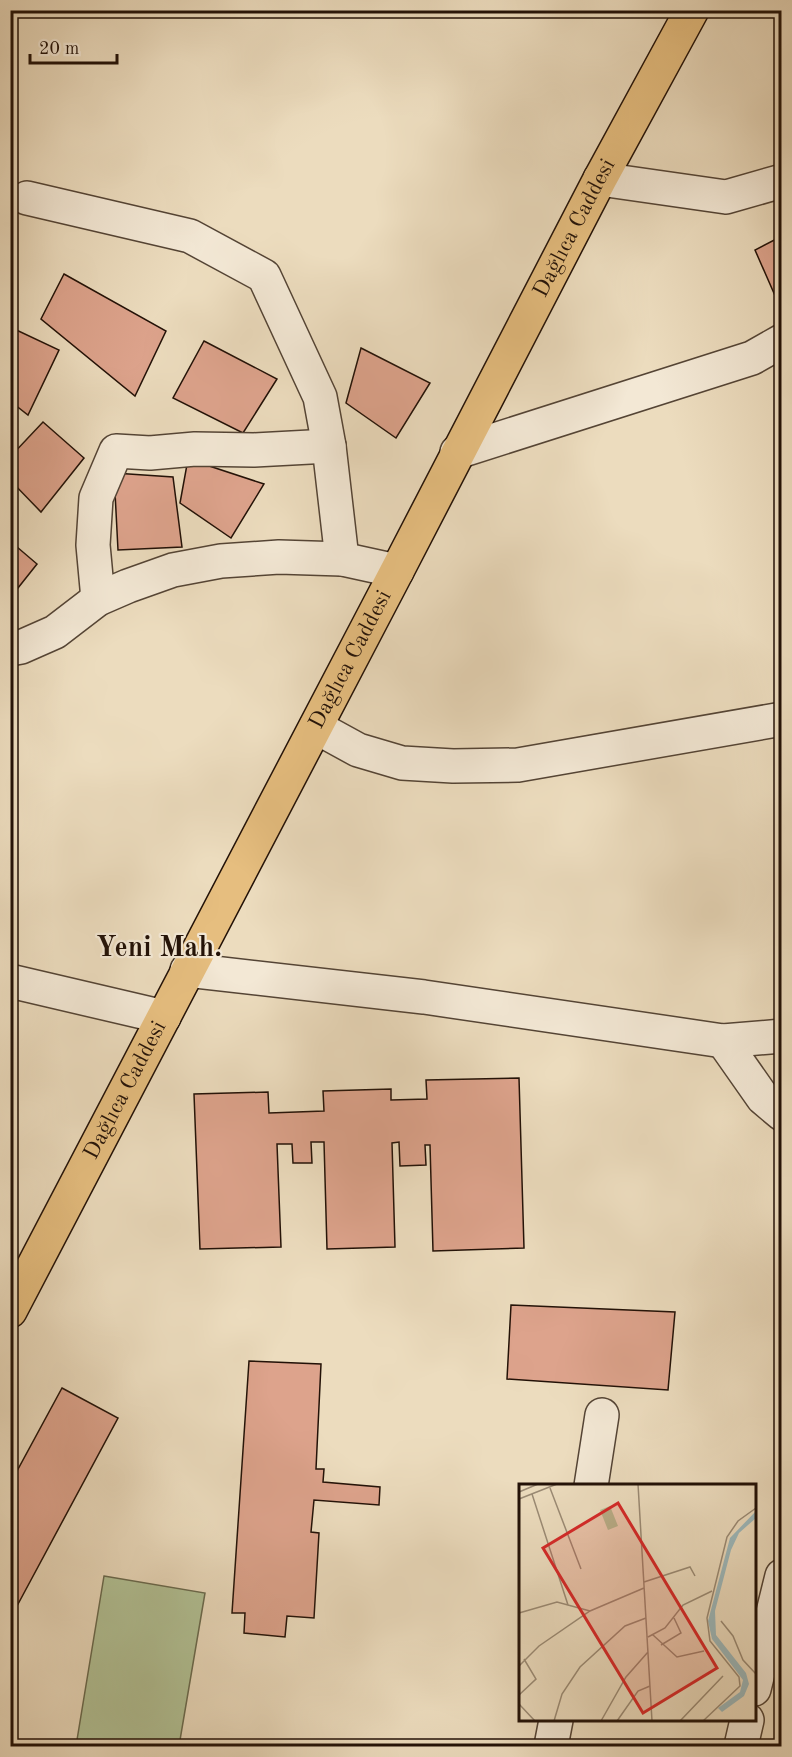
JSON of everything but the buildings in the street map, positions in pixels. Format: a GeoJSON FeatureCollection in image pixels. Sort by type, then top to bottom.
{"type":"FeatureCollection","features":[{"type":"Feature","properties":{"kind":"main road","name":"Dağlıca Caddesi"},"geometry":{"type":"LineString","coordinates":[[10,1311],[600,179],[692,10]]}},
{"type":"Feature","properties":{"kind":"street"},"geometry":{"type":"LineString","coordinates":[[600,179],[726,197],[782,181]]}},
{"type":"Feature","properties":{"kind":"street"},"geometry":{"type":"LineString","coordinates":[[27,198],[190,236],[264,276],[320,397],[329,446],[342,559]]}},
{"type":"Feature","properties":{"kind":"street"},"geometry":{"type":"LineString","coordinates":[[457,453],[752,358],[782,341]]}},
{"type":"Feature","properties":{"kind":"street"},"geometry":{"type":"LineString","coordinates":[[98,599],[93,544],[96,498],[116,451],[150,453],[195,449],[254,450],[329,446]]}},
{"type":"Feature","properties":{"kind":"street"},"geometry":{"type":"LineString","coordinates":[[10,649],[21,647],[55,632],[98,599],[173,570],[221,561],[279,557],[342,559],[397,571]]}},
{"type":"Feature","properties":{"kind":"street"},"geometry":{"type":"LineString","coordinates":[[316,727],[358,750],[402,763],[453,766],[518,765],[782,719]]}},
{"type":"Feature","properties":{"kind":"street"},"geometry":{"type":"LineString","coordinates":[[187,970],[424,997],[723,1041],[782,1036]]}},
{"type":"Feature","properties":{"kind":"street"},"geometry":{"type":"LineString","coordinates":[[10,981],[164,1017]]}},
{"type":"Feature","properties":{"kind":"street"},"geometry":{"type":"LineString","coordinates":[[723,1041],[763,1098],[782,1114]]}},
{"type":"Feature","properties":{"kind":"street"},"geometry":{"type":"LineString","coordinates":[[591,1484],[602,1415]]}},
{"type":"Feature","properties":{"kind":"street"},"geometry":{"type":"LineString","coordinates":[[756,1681],[782,1576]]}},
{"type":"Feature","properties":{"kind":"street"},"geometry":{"type":"LineString","coordinates":[[551,1746],[556,1721]]}},
{"type":"Feature","properties":{"kind":"street"},"geometry":{"type":"LineString","coordinates":[[741,1746],[747,1721]]}},
{"type":"Feature","properties":{"kind":"green space"},"geometry":{"type":"Polygon","coordinates":[[[104,1576],[205,1593],[179,1746],[76,1746],[104,1576]]]}},
{"type":"Feature","properties":{"kind":"district","name":"Yeni Mah."},"geometry":{"type":"Point","coordinates":[159,949]}}]}
